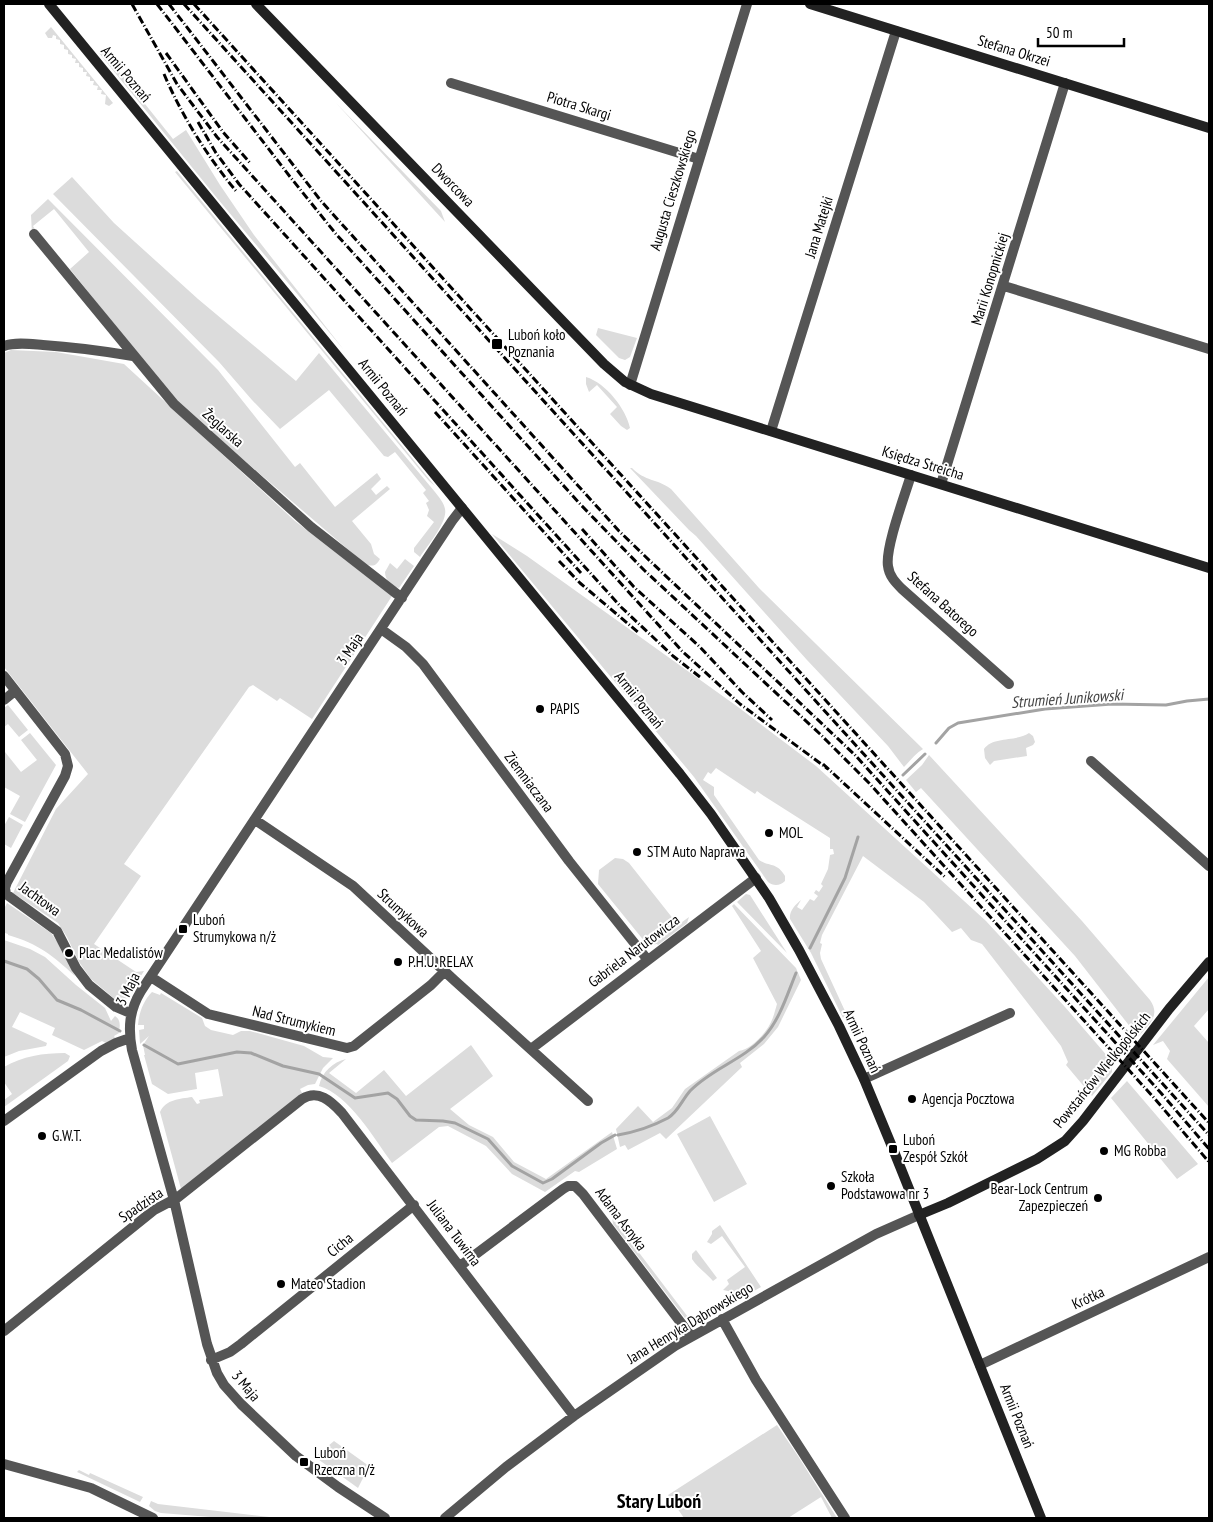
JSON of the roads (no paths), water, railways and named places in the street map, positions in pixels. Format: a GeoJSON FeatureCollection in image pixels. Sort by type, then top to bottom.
{"type":"FeatureCollection","features":[{"type":"Feature","properties":{"kind":"street","name":"Armii Poznań"},"geometry":{"type":"LineString","coordinates":[[49,4],[680,774],[756,878],[817,982],[864,1079],[1041,1518]]}},
{"type":"Feature","properties":{"kind":"street","name":"Dworcowa"},"geometry":{"type":"LineString","coordinates":[[256,4],[604,364],[630,385]]}},
{"type":"Feature","properties":{"kind":"street","name":"Augusta Cieszkowskiego"},"geometry":{"type":"LineString","coordinates":[[630,385],[747,4]]}},
{"type":"Feature","properties":{"kind":"street","name":"Stefana Okrzei"},"geometry":{"type":"LineString","coordinates":[[810,4],[1209,128]]}},
{"type":"Feature","properties":{"kind":"street","name":"Jana Matejki"},"geometry":{"type":"LineString","coordinates":[[771,431],[896,31]]}},
{"type":"Feature","properties":{"kind":"street","name":"Piotra Skargi"},"geometry":{"type":"LineString","coordinates":[[451,83],[699,159]]}},
{"type":"Feature","properties":{"kind":"street","name":"Marii Konopnickiej"},"geometry":{"type":"LineString","coordinates":[[941,484],[1004,286],[1065,83]]}},
{"type":"Feature","properties":{"kind":"street","name":"Żeglarska"},"geometry":{"type":"LineString","coordinates":[[34,234],[174,404],[311,527],[402,598]]}},
{"type":"Feature","properties":{"kind":"street"},"geometry":{"type":"LineString","coordinates":[[1004,286],[1209,350]]}},
{"type":"Feature","properties":{"kind":"street"},"geometry":{"type":"LineString","coordinates":[[4,346],[28,344],[83,347],[133,356]]}},
{"type":"Feature","properties":{"kind":"street","name":"Księdza Streicha"},"geometry":{"type":"LineString","coordinates":[[630,385],[651,394],[1209,568]]}},
{"type":"Feature","properties":{"kind":"street","name":"Stefana Batorego"},"geometry":{"type":"LineString","coordinates":[[912,475],[889,547],[887,561],[891,575],[902,589],[1009,684]]}},
{"type":"Feature","properties":{"kind":"street","name":"3 Maja"},"geometry":{"type":"LineString","coordinates":[[385,1518],[312,1469],[277,1439],[228,1390],[217,1373],[211,1360],[174,1200],[130,1038],[130,1013],[151,977],[462,508]]}},
{"type":"Feature","properties":{"kind":"street","name":"Ziemniaczana"},"geometry":{"type":"LineString","coordinates":[[381,629],[406,647],[422,664],[569,861],[648,959]]}},
{"type":"Feature","properties":{"kind":"street","name":"Jachtowa"},"geometry":{"type":"LineString","coordinates":[[4,676],[65,754],[68,766],[65,776],[7,882],[6,894],[57,931],[80,974],[89,985],[116,1007],[130,1013]]}},
{"type":"Feature","properties":{"kind":"street"},"geometry":{"type":"LineString","coordinates":[[4,700],[15,691]]}},
{"type":"Feature","properties":{"kind":"street"},"geometry":{"type":"LineString","coordinates":[[1091,761],[1209,866]]}},
{"type":"Feature","properties":{"kind":"street","name":"Strumykowa"},"geometry":{"type":"LineString","coordinates":[[255,820],[353,886],[444,972],[588,1101]]}},
{"type":"Feature","properties":{"kind":"street","name":"Gabriela Narutowicza"},"geometry":{"type":"LineString","coordinates":[[531,1049],[756,878]]}},
{"type":"Feature","properties":{"kind":"street","name":"Powstańców Wielkopolskich"},"geometry":{"type":"LineString","coordinates":[[919,1215],[1030,1163],[1052,1151],[1065,1141],[1083,1121],[1169,1009],[1209,962]]}},
{"type":"Feature","properties":{"kind":"street","name":"Nad Strumykiem"},"geometry":{"type":"LineString","coordinates":[[151,977],[201,1011],[215,1017],[347,1048],[354,1046],[431,985],[444,972]]}},
{"type":"Feature","properties":{"kind":"street"},"geometry":{"type":"LineString","coordinates":[[864,1079],[1010,1013]]}},
{"type":"Feature","properties":{"kind":"street"},"geometry":{"type":"LineString","coordinates":[[4,1121],[100,1051],[130,1038]]}},
{"type":"Feature","properties":{"kind":"street","name":"Juliana Tuwima"},"geometry":{"type":"LineString","coordinates":[[296,1104],[313,1094],[331,1102],[342,1113],[574,1416]]}},
{"type":"Feature","properties":{"kind":"street","name":"Spadzista"},"geometry":{"type":"LineString","coordinates":[[4,1331],[154,1210],[174,1200],[296,1104]]}},
{"type":"Feature","properties":{"kind":"street","name":"Adama Asnyka"},"geometry":{"type":"LineString","coordinates":[[460,1266],[568,1186],[575,1186],[691,1336]]}},
{"type":"Feature","properties":{"kind":"street","name":"Cicha"},"geometry":{"type":"LineString","coordinates":[[211,1360],[230,1352],[241,1344],[414,1205]]}},
{"type":"Feature","properties":{"kind":"street","name":"Jana Henryka Dąbrowskiego"},"geometry":{"type":"LineString","coordinates":[[445,1518],[484,1484],[574,1416],[655,1359],[691,1336],[876,1234],[919,1215]]}},
{"type":"Feature","properties":{"kind":"street","name":"Krótka"},"geometry":{"type":"LineString","coordinates":[[980,1365],[1209,1258]]}},
{"type":"Feature","properties":{"kind":"street"},"geometry":{"type":"LineString","coordinates":[[722,1319],[756,1380],[845,1518]]}},
{"type":"Feature","properties":{"kind":"street"},"geometry":{"type":"LineString","coordinates":[[4,1464],[91,1488],[153,1518]]}},
{"type":"Feature","properties":{"kind":"waterway","name":"Strumień Junikowski"},"geometry":{"type":"LineString","coordinates":[[936,743],[949,728],[958,723],[1045,709],[1112,704],[1166,705],[1209,699]]}},
{"type":"Feature","properties":{"kind":"waterway","name":"Strumień Junikowski"},"geometry":{"type":"LineString","coordinates":[[903,775],[925,754]]}},
{"type":"Feature","properties":{"kind":"waterway","name":"Strumień Junikowski"},"geometry":{"type":"LineString","coordinates":[[810,948],[845,878],[858,837]]}},
{"type":"Feature","properties":{"kind":"waterway","name":"Strumień Junikowski"},"geometry":{"type":"LineString","coordinates":[[4,961],[27,969],[39,979],[57,1000],[81,1010],[120,1031]]}},
{"type":"Feature","properties":{"kind":"waterway","name":"Strumień Junikowski"},"geometry":{"type":"LineString","coordinates":[[618,1135],[656,1124],[668,1118],[675,1113],[698,1083],[756,1045],[774,1023],[796,973]]}},
{"type":"Feature","properties":{"kind":"waterway","name":"Strumień Junikowski"},"geometry":{"type":"LineString","coordinates":[[144,1045],[178,1064],[237,1052],[251,1053],[283,1066],[319,1074],[355,1098],[388,1093],[397,1099],[410,1116],[416,1120],[455,1123],[488,1139],[512,1166],[543,1183],[552,1179],[615,1135]]}},
{"type":"Feature","properties":{"kind":"railway"},"geometry":{"type":"LineString","coordinates":[[132,4],[177,84],[217,137],[682,651],[740,704],[828,769]]}},
{"type":"Feature","properties":{"kind":"railway"},"geometry":{"type":"LineString","coordinates":[[157,4],[336,234],[581,505],[644,570],[820,734],[869,783],[1155,1099],[1209,1162]]}},
{"type":"Feature","properties":{"kind":"railway"},"geometry":{"type":"LineString","coordinates":[[169,4],[321,201],[619,531],[855,755],[1161,1093],[1209,1149]]}},
{"type":"Feature","properties":{"kind":"railway"},"geometry":{"type":"LineString","coordinates":[[184,4],[1209,1135]]}},
{"type":"Feature","properties":{"kind":"railway"},"geometry":{"type":"LineString","coordinates":[[194,4],[1209,1123]]}},
{"type":"Feature","properties":{"kind":"railway"},"geometry":{"type":"LineString","coordinates":[[166,53],[223,132],[251,164]]}},
{"type":"Feature","properties":{"kind":"railway"},"geometry":{"type":"LineString","coordinates":[[164,74],[196,135],[236,191]]}},
{"type":"Feature","properties":{"kind":"railway"},"geometry":{"type":"LineString","coordinates":[[198,122],[216,153],[239,184],[621,607],[673,656],[700,677]]}},
{"type":"Feature","properties":{"kind":"railway"},"geometry":{"type":"LineString","coordinates":[[435,412],[581,573]]}},
{"type":"Feature","properties":{"kind":"railway"},"geometry":{"type":"LineString","coordinates":[[582,529],[634,587],[700,647],[742,692],[772,720]]}},
{"type":"Feature","properties":{"kind":"railway"},"geometry":{"type":"LineString","coordinates":[[559,561],[580,583],[639,633]]}},
{"type":"Feature","properties":{"kind":"railway"},"geometry":{"type":"LineString","coordinates":[[823,764],[946,878]]}},
{"type":"Feature","properties":{"kind":"place","name":"Luboń koło Poznania"},"geometry":{"type":"Point","coordinates":[497,344]}},
{"type":"Feature","properties":{"kind":"place","name":"PAPIS"},"geometry":{"type":"Point","coordinates":[540,709]}},
{"type":"Feature","properties":{"kind":"place","name":"MOL"},"geometry":{"type":"Point","coordinates":[769,833]}},
{"type":"Feature","properties":{"kind":"place","name":"STM Auto Naprawa"},"geometry":{"type":"Point","coordinates":[637,852]}},
{"type":"Feature","properties":{"kind":"place","name":"Luboń Strumykowa n/ż"},"geometry":{"type":"Point","coordinates":[183,929]}},
{"type":"Feature","properties":{"kind":"place","name":"Plac Medalistów"},"geometry":{"type":"Point","coordinates":[69,953]}},
{"type":"Feature","properties":{"kind":"place","name":"P.H.U. RELAX"},"geometry":{"type":"Point","coordinates":[398,962]}},
{"type":"Feature","properties":{"kind":"place","name":"Agencja Pocztowa"},"geometry":{"type":"Point","coordinates":[912,1099]}},
{"type":"Feature","properties":{"kind":"place","name":"G.W.T."},"geometry":{"type":"Point","coordinates":[42,1136]}},
{"type":"Feature","properties":{"kind":"place","name":"Luboń Zespół Szkół"},"geometry":{"type":"Point","coordinates":[893,1149]}},
{"type":"Feature","properties":{"kind":"place","name":"MG Robba"},"geometry":{"type":"Point","coordinates":[1104,1151]}},
{"type":"Feature","properties":{"kind":"place","name":"Szkoła Podstawowa nr 3"},"geometry":{"type":"Point","coordinates":[831,1186]}},
{"type":"Feature","properties":{"kind":"place","name":"Bear-Lock Centrum Zapezpieczeń"},"geometry":{"type":"Point","coordinates":[1098,1198]}},
{"type":"Feature","properties":{"kind":"place","name":"Mateo Stadion"},"geometry":{"type":"Point","coordinates":[281,1284]}},
{"type":"Feature","properties":{"kind":"place","name":"Luboń Rzeczna n/ż"},"geometry":{"type":"Point","coordinates":[304,1462]}},
{"type":"Feature","properties":{"kind":"district","name":"Stary Luboń"},"geometry":{"type":"Point","coordinates":[659,1501]}}]}
